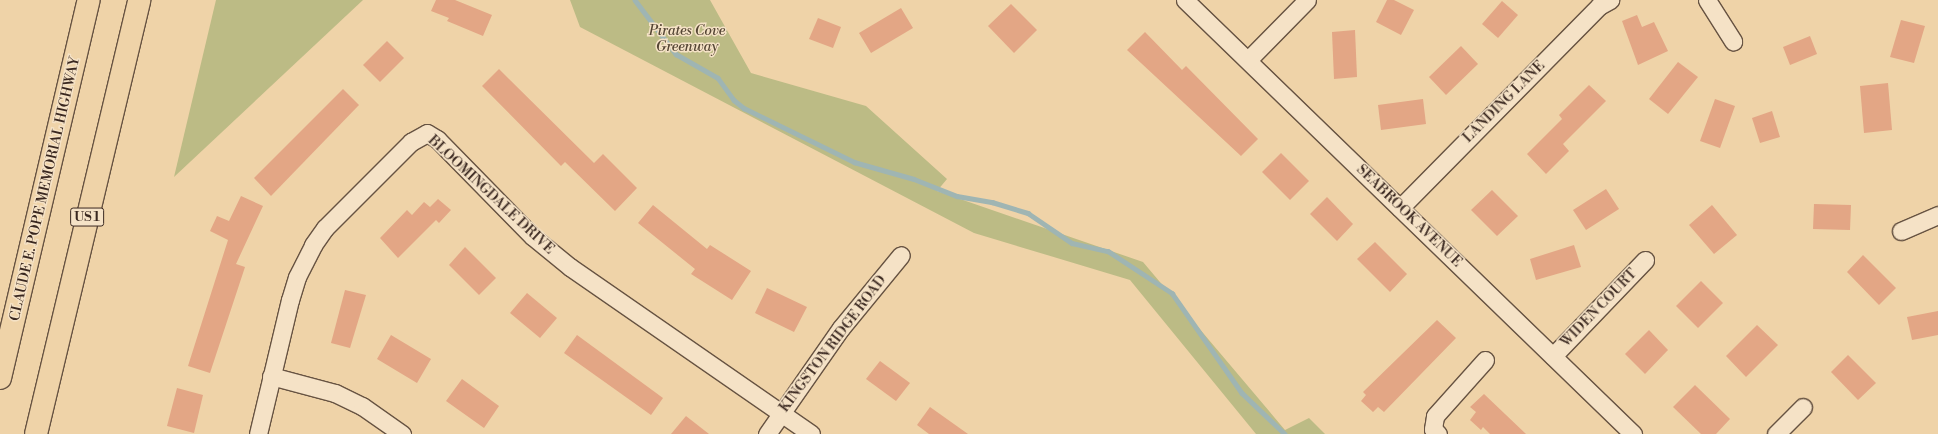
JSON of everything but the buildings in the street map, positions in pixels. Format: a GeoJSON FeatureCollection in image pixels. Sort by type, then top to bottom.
{"type":"FeatureCollection","features":[{"type":"Feature","properties":{"kind":"highway","name":"CLAUDE E. POPE MEMORIAL HIGHWAY"},"geometry":{"type":"LineString","coordinates":[[0,378],[89,0]]}},
{"type":"Feature","properties":{"kind":"highway","name":"US 1"},"geometry":{"type":"LineString","coordinates":[[36,434],[139,0]]}},
{"type":"Feature","properties":{"kind":"street","name":"SEABROOK AVENUE"},"geometry":{"type":"LineString","coordinates":[[1184,0],[1248,60],[1633,434]]}},
{"type":"Feature","properties":{"kind":"street"},"geometry":{"type":"LineString","coordinates":[[1248,60],[1307,0]]}},
{"type":"Feature","properties":{"kind":"street","name":"LANDING LANE"},"geometry":{"type":"LineString","coordinates":[[1400,208],[1599,6],[1610,0]]}},
{"type":"Feature","properties":{"kind":"street"},"geometry":{"type":"LineString","coordinates":[[1707,0],[1732,41]]}},
{"type":"Feature","properties":{"kind":"street","name":"BLOOMINGDALE DRIVE"},"geometry":{"type":"LineString","coordinates":[[258,434],[271,376],[297,277],[313,245],[325,228],[411,142],[427,133],[437,139],[532,236],[570,267],[811,434]]}},
{"type":"Feature","properties":{"kind":"street"},"geometry":{"type":"LineString","coordinates":[[1901,230],[1938,215]]}},
{"type":"Feature","properties":{"kind":"street","name":"KINGSTON RIDGE ROAD"},"geometry":{"type":"LineString","coordinates":[[767,434],[780,413],[842,328],[901,255]]}},
{"type":"Feature","properties":{"kind":"street","name":"WIDEN COURT"},"geometry":{"type":"LineString","coordinates":[[1553,356],[1645,260]]}},
{"type":"Feature","properties":{"kind":"street"},"geometry":{"type":"LineString","coordinates":[[1438,434],[1433,429],[1435,416],[1485,360]]}},
{"type":"Feature","properties":{"kind":"street"},"geometry":{"type":"LineString","coordinates":[[271,376],[335,393],[362,406],[402,434]]}},
{"type":"Feature","properties":{"kind":"street"},"geometry":{"type":"LineString","coordinates":[[1776,434],[1803,407]]}},
{"type":"Feature","properties":{"kind":"green space"},"geometry":{"type":"Polygon","coordinates":[[[216,0],[363,0],[174,177],[216,0]]]}},
{"type":"Feature","properties":{"kind":"green space","name":"Pirates Cove Greenway"},"geometry":{"type":"Polygon","coordinates":[[[570,0],[710,0],[751,73],[866,106],[947,179],[937,191],[1143,262],[1285,430],[1309,418],[1325,434],[1286,434],[1284,431],[1281,434],[1256,434],[1130,280],[974,233],[580,27],[570,0]]]}},
{"type":"Feature","properties":{"kind":"waterway"},"geometry":{"type":"LineString","coordinates":[[635,0],[676,54],[718,78],[734,100],[744,108],[854,162],[914,179],[957,196],[992,202],[1028,213],[1072,243],[1108,251],[1172,293],[1242,393],[1285,434]]}}]}
